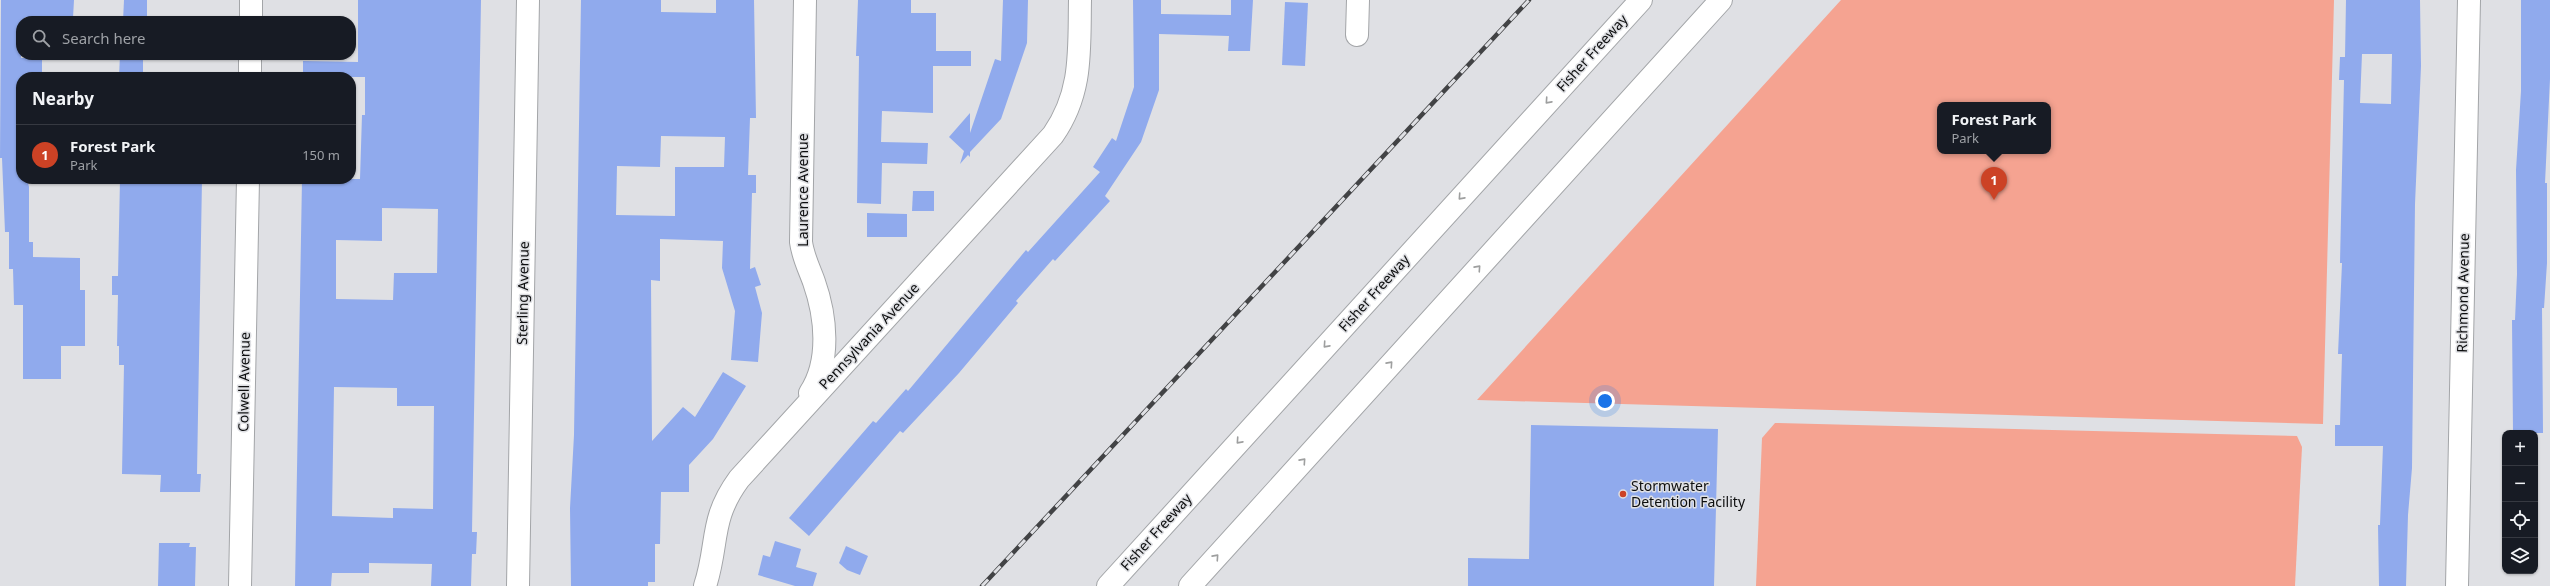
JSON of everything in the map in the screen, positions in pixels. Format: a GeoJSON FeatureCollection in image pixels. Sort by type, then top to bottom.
{"type":"FeatureCollection","features":[{"type":"Feature","properties":{"kind":"main road"},"geometry":{"type":"LineString","coordinates":[[251,0],[251,16]]}},
{"type":"Feature","properties":{"kind":"main road","name":"Sterling Avenue"},"geometry":{"type":"LineString","coordinates":[[518,586],[528,0]]}},
{"type":"Feature","properties":{"kind":"main road","name":"Laurence Avenue"},"geometry":{"type":"LineString","coordinates":[[793,418],[815,382],[820,368],[824,336],[818,298],[803,256],[801,242],[805,0]]}},
{"type":"Feature","properties":{"kind":"main road","name":"Pennsylvania Avenue"},"geometry":{"type":"LineString","coordinates":[[705,586],[710,570],[716,524],[730,491],[793,418],[1053,135],[1070,104],[1078,78],[1080,0]]}},
{"type":"Feature","properties":{"kind":"main road"},"geometry":{"type":"LineString","coordinates":[[1357,35],[1358,0]]}},
{"type":"Feature","properties":{"kind":"main road","name":"Fisher Freeway"},"geometry":{"type":"LineString","coordinates":[[1108,586],[1641,0]]}},
{"type":"Feature","properties":{"kind":"main road"},"geometry":{"type":"LineString","coordinates":[[1190,586],[1721,0]]}},
{"type":"Feature","properties":{"kind":"main road","name":"Richmond Avenue"},"geometry":{"type":"LineString","coordinates":[[2457,586],[2469,0]]}},
{"type":"Feature","properties":{"kind":"main road"},"geometry":{"type":"LineString","coordinates":[[250,60],[250,72]]}},
{"type":"Feature","properties":{"kind":"main road","name":"Colwell Avenue"},"geometry":{"type":"LineString","coordinates":[[240,586],[248,184]]}},
{"type":"Feature","properties":{"kind":"shaded area"},"geometry":{"type":"Polygon","coordinates":[[[1841,0],[2334,0],[2323,424],[1477,400],[1841,0]]]}},
{"type":"Feature","properties":{"kind":"shaded area"},"geometry":{"type":"Polygon","coordinates":[[[1775,423],[2297,436],[2302,447],[2295,586],[1756,586],[1762,438],[1775,423]]]}},
{"type":"Feature","properties":{"kind":"building"},"geometry":{"type":"Polygon","coordinates":[[[1,0],[74,0],[73,16],[16,16],[16,60],[42,60],[42,72],[16,72],[16,184],[28,184],[29,187],[29,242],[33,242],[33,257],[80,258],[80,290],[85,290],[85,346],[61,346],[61,379],[23,379],[23,305],[14,305],[13,269],[9,269],[9,232],[5,232],[2,158],[0,158],[1,0]]]}},
{"type":"Feature","properties":{"kind":"building"},"geometry":{"type":"Polygon","coordinates":[[[124,0],[147,0],[147,16],[123,16],[124,0]]]}},
{"type":"Feature","properties":{"kind":"building"},"geometry":{"type":"Polygon","coordinates":[[[358,0],[481,0],[472,532],[477,532],[476,554],[472,554],[471,586],[431,586],[432,564],[369,563],[369,573],[332,573],[331,586],[295,586],[302,184],[356,184],[356,179],[360,179],[362,115],[365,115],[365,77],[356,77],[356,72],[303,72],[303,61],[358,62],[358,0]],[[382,208],[382,241],[336,240],[336,299],[393,300],[394,273],[437,273],[438,209],[382,208]],[[334,387],[332,516],[393,518],[393,508],[433,509],[434,406],[397,406],[397,388],[334,387]]]}},
{"type":"Feature","properties":{"kind":"building"},"geometry":{"type":"Polygon","coordinates":[[[581,0],[661,0],[661,12],[716,13],[716,0],[754,0],[756,118],[750,118],[748,175],[756,175],[756,193],[752,193],[750,269],[755,267],[761,285],[755,287],[762,313],[758,362],[731,360],[735,311],[722,268],[723,241],[660,239],[660,281],[651,280],[652,441],[683,407],[695,417],[723,372],[746,386],[713,439],[689,465],[689,492],[661,492],[660,544],[655,544],[655,582],[648,582],[648,586],[571,586],[570,508],[574,435],[581,0]],[[661,136],[660,167],[617,166],[616,215],[675,216],[675,167],[724,167],[725,137],[661,136]]]}},
{"type":"Feature","properties":{"kind":"building"},"geometry":{"type":"Polygon","coordinates":[[[858,0],[911,0],[911,13],[936,13],[936,51],[971,51],[971,66],[933,66],[933,113],[882,111],[881,142],[928,143],[927,164],[882,163],[881,204],[857,203],[859,56],[856,56],[858,0]]]}},
{"type":"Feature","properties":{"kind":"building"},"geometry":{"type":"Polygon","coordinates":[[[1003,0],[1028,0],[1027,43],[1001,119],[970,152],[970,157],[968,155],[960,164],[964,151],[949,137],[970,113],[970,133],[995,59],[1001,61],[1003,0]]]}},
{"type":"Feature","properties":{"kind":"building"},"geometry":{"type":"Polygon","coordinates":[[[1133,0],[1161,0],[1161,14],[1231,15],[1231,0],[1253,0],[1250,51],[1228,51],[1229,36],[1159,34],[1159,90],[1141,142],[1105,196],[1110,201],[1055,261],[1053,259],[1016,301],[1018,303],[959,373],[903,433],[900,431],[809,536],[789,518],[873,421],[876,423],[906,389],[908,391],[1026,250],[1028,252],[1100,172],[1093,167],[1112,138],[1116,141],[1134,87],[1133,0]]]}},
{"type":"Feature","properties":{"kind":"building"},"geometry":{"type":"Polygon","coordinates":[[[2346,0],[2420,0],[2421,66],[2415,204],[2412,468],[2408,515],[2406,586],[2379,586],[2378,525],[2380,525],[2383,446],[2335,446],[2335,425],[2340,425],[2342,354],[2338,354],[2342,263],[2340,263],[2344,80],[2339,80],[2340,57],[2345,57],[2346,0]],[[2362,54],[2360,103],[2391,104],[2392,54],[2362,54]]]}},
{"type":"Feature","properties":{"kind":"building"},"geometry":{"type":"Polygon","coordinates":[[[2521,0],[2550,0],[2550,79],[2545,183],[2547,183],[2547,263],[2544,308],[2542,308],[2543,433],[2538,433],[2538,430],[2513,430],[2512,320],[2515,320],[2517,274],[2516,170],[2521,91],[2521,0]]]}},
{"type":"Feature","properties":{"kind":"building"},"geometry":{"type":"Polygon","coordinates":[[[1285,2],[1308,3],[1305,66],[1282,65],[1285,2]]]}},
{"type":"Feature","properties":{"kind":"building"},"geometry":{"type":"Polygon","coordinates":[[[120,60],[143,60],[143,72],[119,72],[120,60]]]}},
{"type":"Feature","properties":{"kind":"building"},"geometry":{"type":"Polygon","coordinates":[[[120,184],[202,184],[197,474],[201,474],[200,492],[160,492],[161,475],[122,474],[124,365],[119,365],[119,346],[117,346],[118,295],[112,295],[112,276],[118,276],[120,184]]]}},
{"type":"Feature","properties":{"kind":"building"},"geometry":{"type":"Polygon","coordinates":[[[913,191],[934,191],[934,211],[912,211],[913,191]]]}},
{"type":"Feature","properties":{"kind":"building"},"geometry":{"type":"Polygon","coordinates":[[[867,213],[907,214],[907,237],[867,237],[867,213]]]}},
{"type":"Feature","properties":{"kind":"building","name":"Stormwater Detention Facility"},"geometry":{"type":"Polygon","coordinates":[[[1531,425],[1718,429],[1714,586],[1468,586],[1468,558],[1529,559],[1531,425]]]}},
{"type":"Feature","properties":{"kind":"building"},"geometry":{"type":"Polygon","coordinates":[[[775,541],[801,549],[796,567],[817,573],[813,586],[795,586],[758,575],[763,555],[770,557],[775,541]]]}},
{"type":"Feature","properties":{"kind":"building"},"geometry":{"type":"Polygon","coordinates":[[[159,543],[190,543],[189,547],[196,547],[195,586],[158,586],[159,543]]]}},
{"type":"Feature","properties":{"kind":"building"},"geometry":{"type":"Polygon","coordinates":[[[846,546],[868,556],[860,575],[847,570],[839,563],[846,546]]]}},
{"type":"Feature","properties":{"kind":"railway"},"geometry":{"type":"LineString","coordinates":[[982,586],[1529,0]]}},
{"type":"Feature","properties":{"kind":"place","name":"Forest Park"},"geometry":{"type":"Point","coordinates":[1994,200]}},
{"type":"Feature","properties":{"kind":"place","name":"Stormwater Detention Facility"},"geometry":{"type":"Point","coordinates":[1623,494]}}]}
